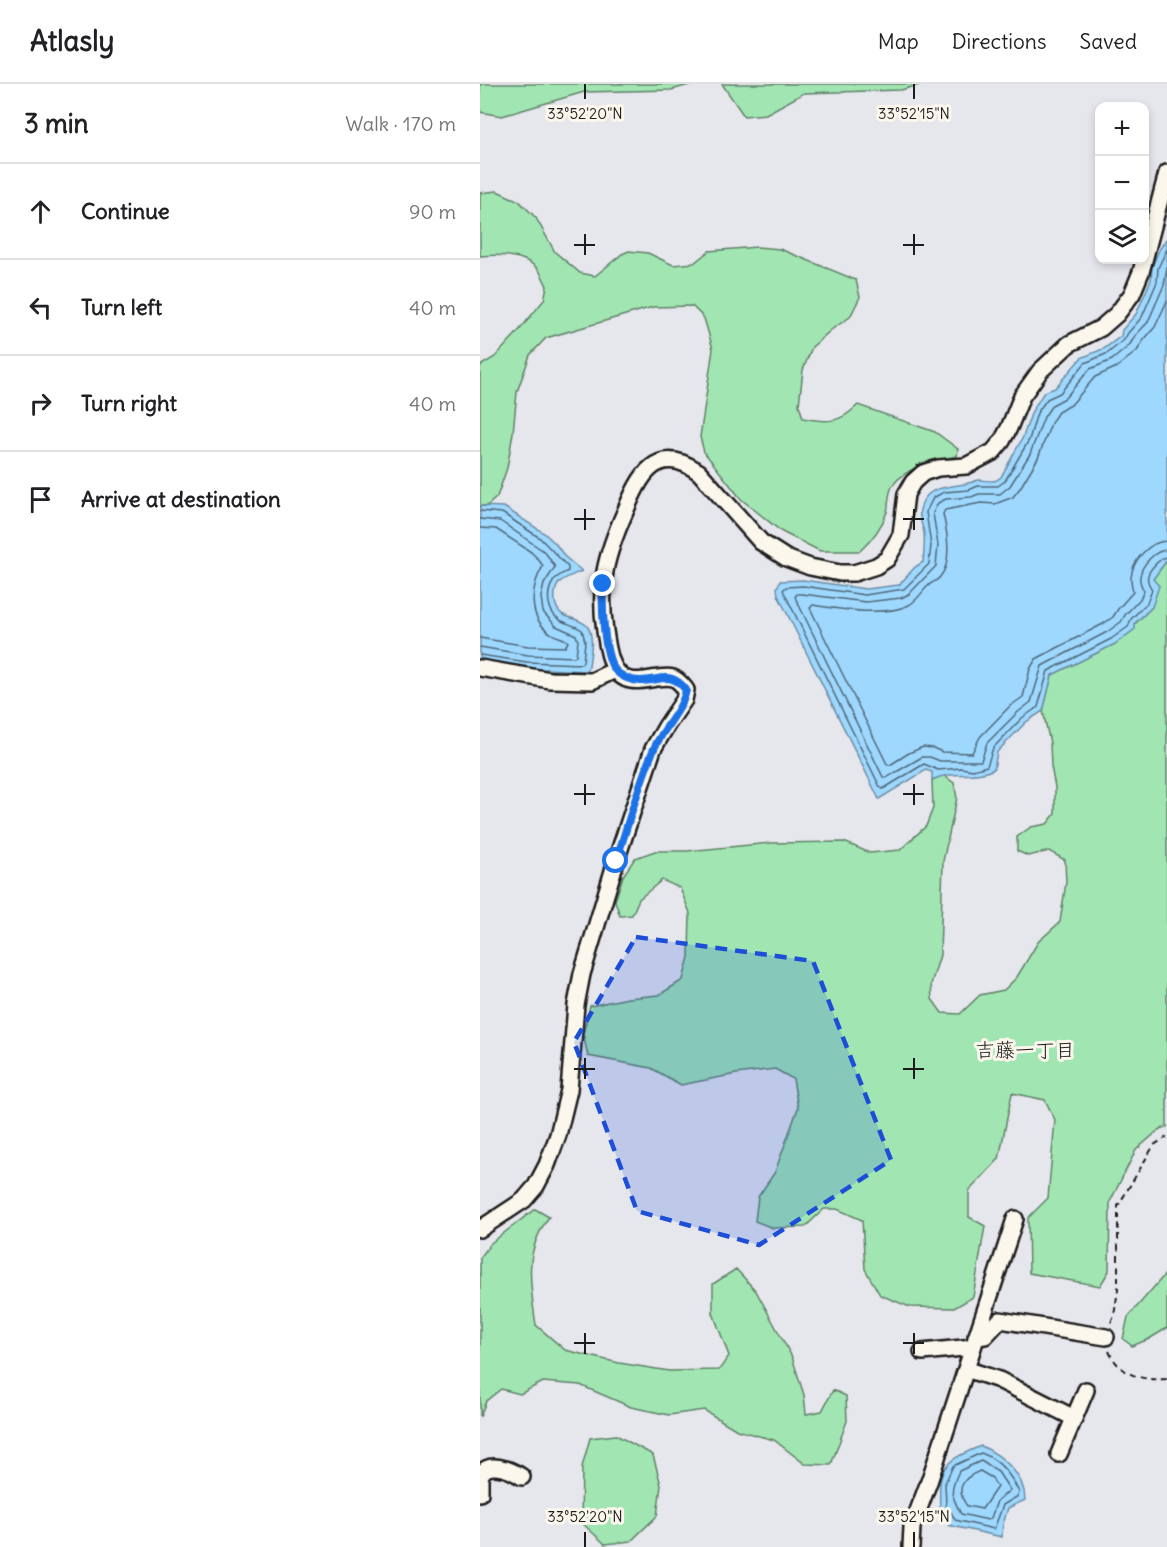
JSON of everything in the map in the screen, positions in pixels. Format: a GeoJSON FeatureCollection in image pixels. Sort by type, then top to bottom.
{"type":"FeatureCollection","features":[{"type":"Feature","properties":{"kind":"street"},"geometry":{"type":"LineString","coordinates":[[480,1229],[524,1200],[536,1186],[551,1155],[569,1090],[576,1005],[592,936],[653,749],[684,700],[686,690],[680,682],[671,677],[637,681],[625,678],[615,670],[607,647],[602,610],[605,566],[610,547],[637,483],[653,465],[664,460],[689,465],[699,472],[761,542],[786,558],[810,567],[840,573],[854,573],[876,566],[887,559],[901,535],[906,494],[913,482],[923,473],[938,468],[966,466],[993,452],[1009,428],[1022,396],[1040,371],[1068,344],[1101,328],[1117,314],[1132,294],[1141,272],[1167,173]]}},
{"type":"Feature","properties":{"kind":"street"},"geometry":{"type":"LineString","coordinates":[[483,670],[550,680],[592,681],[615,670]]}},
{"type":"Feature","properties":{"kind":"street"},"geometry":{"type":"LineString","coordinates":[[911,1547],[912,1527],[930,1479],[1015,1219]]}},
{"type":"Feature","properties":{"kind":"street"},"geometry":{"type":"LineString","coordinates":[[922,1352],[974,1342],[985,1336],[1000,1320],[1106,1337]]}},
{"type":"Feature","properties":{"kind":"street"},"geometry":{"type":"LineString","coordinates":[[966,1369],[999,1380],[1074,1418]]}},
{"type":"Feature","properties":{"kind":"street"},"geometry":{"type":"LineString","coordinates":[[1059,1454],[1086,1390]]}},
{"type":"Feature","properties":{"kind":"street"},"geometry":{"type":"LineString","coordinates":[[480,1492],[480,1477],[490,1468],[511,1469],[522,1477]]}},
{"type":"Feature","properties":{"kind":"path"},"geometry":{"type":"LineString","coordinates":[[1167,1137],[1154,1145],[1118,1206],[1118,1290],[1114,1316],[1106,1337],[1113,1360],[1122,1370],[1136,1377],[1167,1379]]}},
{"type":"Feature","properties":{"kind":"highlighted area"},"geometry":{"type":"Polygon","coordinates":[[[636,937],[813,961],[891,1160],[759,1245],[637,1211],[574,1042],[636,937]]]}},
{"type":"Feature","properties":{"kind":"green space"},"geometry":{"type":"Polygon","coordinates":[[[480,84],[693,84],[671,90],[584,92],[502,116],[480,112],[480,84]]]}},
{"type":"Feature","properties":{"kind":"green space"},"geometry":{"type":"Polygon","coordinates":[[[722,84],[923,84],[901,90],[804,93],[766,114],[744,116],[722,84]]]}},
{"type":"Feature","properties":{"kind":"green space"},"geometry":{"type":"Polygon","coordinates":[[[497,191],[519,201],[536,218],[555,252],[580,273],[595,276],[629,251],[648,253],[673,265],[694,263],[709,251],[757,247],[780,249],[856,280],[860,297],[850,317],[812,347],[803,370],[799,405],[803,418],[820,421],[833,420],[845,415],[858,405],[935,432],[958,449],[957,456],[922,465],[899,479],[890,491],[887,512],[882,524],[860,551],[820,551],[782,532],[741,499],[704,452],[700,437],[713,349],[704,318],[692,306],[653,307],[546,338],[530,355],[517,392],[507,468],[497,497],[487,506],[480,506],[480,366],[495,357],[517,333],[544,300],[547,286],[531,263],[502,255],[480,256],[480,193],[497,191]]]}},
{"type":"Feature","properties":{"kind":"green space"},"geometry":{"type":"Polygon","coordinates":[[[1167,560],[1167,1127],[1160,1129],[1136,1150],[1110,1202],[1109,1271],[1100,1286],[1029,1273],[1028,1218],[1048,1198],[1055,1120],[1045,1100],[1012,1093],[999,1159],[969,1191],[969,1217],[985,1226],[973,1297],[954,1308],[910,1307],[880,1295],[865,1269],[862,1220],[837,1209],[824,1209],[805,1227],[773,1228],[755,1221],[758,1197],[775,1172],[798,1108],[793,1079],[775,1069],[681,1085],[651,1068],[588,1056],[583,1034],[590,1006],[628,998],[659,995],[683,980],[689,957],[690,913],[680,888],[662,880],[639,899],[632,915],[620,916],[615,901],[623,876],[635,858],[655,851],[687,851],[772,843],[844,842],[870,853],[900,850],[926,826],[933,808],[932,780],[943,775],[954,783],[957,798],[943,861],[940,955],[931,984],[932,999],[942,1013],[960,1014],[980,995],[1004,990],[1017,977],[1038,942],[1060,922],[1066,882],[1065,860],[1049,851],[1028,856],[1017,851],[1017,837],[1031,827],[1047,824],[1055,814],[1055,787],[1050,743],[1043,711],[1052,675],[1115,644],[1152,607],[1153,579],[1167,560]]]}},
{"type":"Feature","properties":{"kind":"green space"},"geometry":{"type":"Polygon","coordinates":[[[535,1209],[549,1217],[535,1243],[530,1269],[536,1325],[565,1350],[619,1363],[669,1371],[719,1370],[729,1356],[713,1313],[713,1284],[736,1269],[756,1291],[792,1357],[804,1395],[806,1414],[822,1411],[833,1390],[846,1396],[847,1421],[831,1465],[805,1464],[774,1440],[737,1430],[704,1410],[669,1415],[631,1407],[580,1385],[543,1382],[520,1394],[501,1389],[486,1401],[480,1417],[480,1258],[491,1243],[535,1209]]]}},
{"type":"Feature","properties":{"kind":"green space"},"geometry":{"type":"Polygon","coordinates":[[[1167,1272],[1167,1328],[1132,1346],[1123,1339],[1128,1317],[1167,1272]]]}},
{"type":"Feature","properties":{"kind":"green space"},"geometry":{"type":"Polygon","coordinates":[[[616,1435],[653,1455],[661,1485],[657,1516],[631,1541],[605,1544],[581,1522],[582,1467],[590,1438],[616,1435]]]}},
{"type":"Feature","properties":{"kind":"water"},"geometry":{"type":"Polygon","coordinates":[[[1167,238],[1167,560],[1153,579],[1159,586],[1152,607],[1135,623],[1135,629],[1115,644],[1052,675],[1043,711],[1026,722],[997,752],[994,769],[978,774],[948,775],[932,780],[932,772],[926,770],[879,799],[778,595],[777,588],[780,581],[803,580],[866,589],[899,585],[915,567],[923,562],[924,537],[920,513],[926,496],[944,487],[979,480],[993,481],[1001,477],[1023,437],[1032,411],[1044,392],[1055,388],[1081,358],[1105,348],[1121,336],[1122,330],[1136,314],[1151,280],[1152,267],[1167,238]]]}},
{"type":"Feature","properties":{"kind":"water"},"geometry":{"type":"Polygon","coordinates":[[[480,506],[504,507],[544,533],[565,557],[582,571],[558,584],[555,598],[562,614],[582,622],[589,630],[591,651],[589,667],[585,671],[526,668],[480,661],[480,506]]]}},
{"type":"Feature","properties":{"kind":"water"},"geometry":{"type":"Polygon","coordinates":[[[981,1446],[997,1455],[1011,1467],[1017,1474],[1024,1491],[1025,1500],[1008,1508],[1002,1537],[948,1525],[946,1515],[940,1509],[940,1484],[945,1468],[958,1457],[981,1446]]]}},
{"type":"Feature","properties":{"kind":"district","name":"吉藤一丁目"},"geometry":{"type":"Point","coordinates":[1025,1049]}},
{"type":"Feature","properties":{"kind":"route"},"geometry":{"type":"LineString","coordinates":[[603,584],[602,610],[607,647],[615,670],[625,678],[637,681],[671,677],[680,682],[686,690],[684,700],[653,749],[616,861]]}}]}
